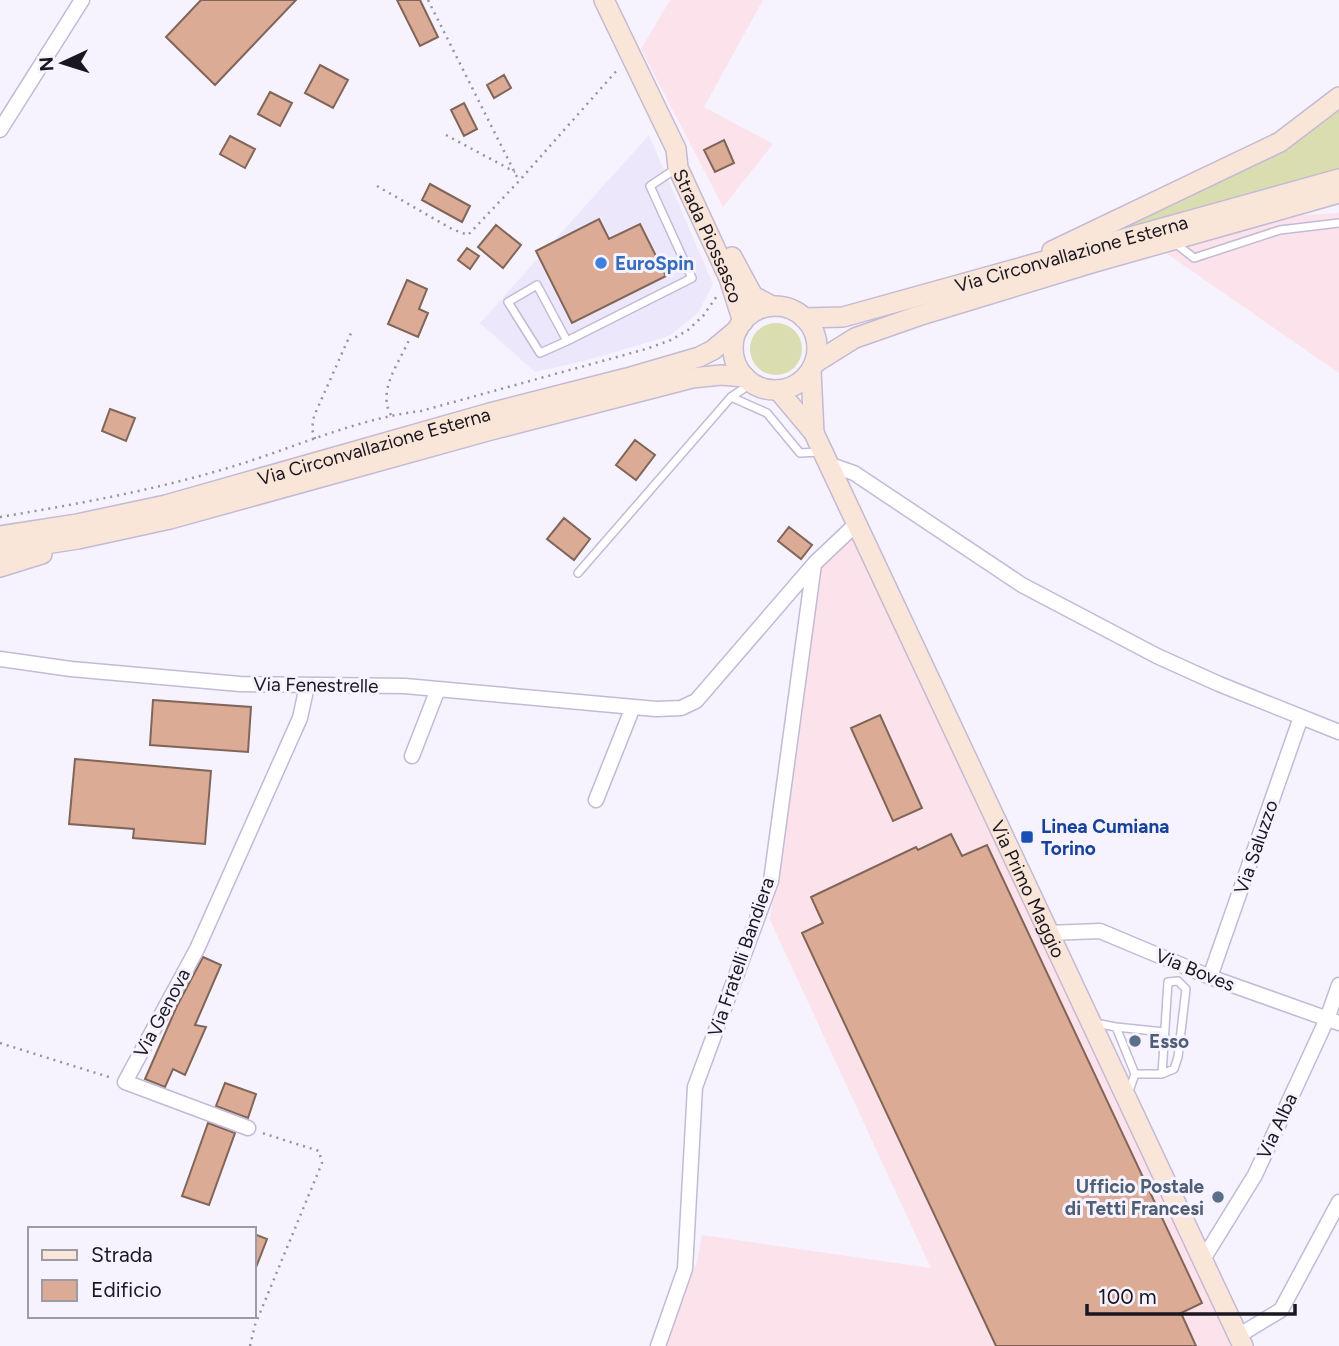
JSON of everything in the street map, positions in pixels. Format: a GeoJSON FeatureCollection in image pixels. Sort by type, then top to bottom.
{"type":"FeatureCollection","features":[{"type":"Feature","properties":{"kind":"main road","name":"Strada Piossasco"},"geometry":{"type":"LineString","coordinates":[[604,0],[729,278],[740,325]]}},
{"type":"Feature","properties":{"kind":"main road"},"geometry":{"type":"LineString","coordinates":[[1026,274],[1083,234],[1280,142],[1339,97]]}},
{"type":"Feature","properties":{"kind":"main road","name":"Strada Piossasco"},"geometry":{"type":"LineString","coordinates":[[677,158],[685,160],[753,296],[772,306]]}},
{"type":"Feature","properties":{"kind":"main road","name":"Via Circonvallazione Esterna"},"geometry":{"type":"LineString","coordinates":[[813,367],[855,338],[1026,274],[1339,179]]}},
{"type":"Feature","properties":{"kind":"main road","name":"Via Circonvallazione Esterna"},"geometry":{"type":"LineString","coordinates":[[804,318],[843,317],[1171,240],[1339,193]]}},
{"type":"Feature","properties":{"kind":"main road"},"geometry":{"type":"LineString","coordinates":[[1275,211],[1339,204]]}},
{"type":"Feature","properties":{"kind":"main road"},"geometry":{"type":"LineString","coordinates":[[772,306],[794,310],[804,318],[817,340],[813,367],[794,386],[778,390],[764,389],[748,380],[734,356],[740,325],[757,310],[772,306]]}},
{"type":"Feature","properties":{"kind":"main road","name":"Via Circonvallazione Esterna"},"geometry":{"type":"LineString","coordinates":[[0,536],[77,524],[166,505],[699,357],[713,350],[740,325]]}},
{"type":"Feature","properties":{"kind":"main road","name":"Via Primo Maggio"},"geometry":{"type":"LineString","coordinates":[[813,367],[814,433]]}},
{"type":"Feature","properties":{"kind":"main road","name":"Via Circonvallazione Esterna"},"geometry":{"type":"LineString","coordinates":[[0,551],[78,539],[170,519],[632,393],[701,377],[720,375],[748,380]]}},
{"type":"Feature","properties":{"kind":"main road","name":"Via Primo Maggio"},"geometry":{"type":"LineString","coordinates":[[778,390],[814,433],[1240,1341]]}},
{"type":"Feature","properties":{"kind":"main road"},"geometry":{"type":"LineString","coordinates":[[0,567],[37,557],[78,539]]}},
{"type":"Feature","properties":{"kind":"street"},"geometry":{"type":"LineString","coordinates":[[0,130],[82,0]]}},
{"type":"Feature","properties":{"kind":"street"},"geometry":{"type":"LineString","coordinates":[[825,458],[854,473],[1022,585],[1157,656],[1339,732]]}},
{"type":"Feature","properties":{"kind":"street","name":"Via Fenestrelle"},"geometry":{"type":"LineString","coordinates":[[0,659],[71,669],[227,683],[405,686],[656,709],[681,708],[696,701],[815,563],[855,525]]}},
{"type":"Feature","properties":{"kind":"street","name":"Via Fratelli Bandiera"},"geometry":{"type":"LineString","coordinates":[[658,1346],[685,1269],[695,1087],[771,881],[815,563]]}},
{"type":"Feature","properties":{"kind":"street","name":"Via Genova"},"geometry":{"type":"LineString","coordinates":[[248,1128],[125,1082],[197,948],[300,718],[307,686]]}},
{"type":"Feature","properties":{"kind":"street"},"geometry":{"type":"LineString","coordinates":[[412,756],[438,689]]}},
{"type":"Feature","properties":{"kind":"street"},"geometry":{"type":"LineString","coordinates":[[596,800],[633,707]]}},
{"type":"Feature","properties":{"kind":"street","name":"Via Saluzzo"},"geometry":{"type":"LineString","coordinates":[[1210,977],[1301,717]]}},
{"type":"Feature","properties":{"kind":"street","name":"Via Boves"},"geometry":{"type":"LineString","coordinates":[[1048,933],[1100,931],[1210,977],[1333,1021]]}},
{"type":"Feature","properties":{"kind":"street","name":"Via Alba"},"geometry":{"type":"LineString","coordinates":[[1202,1261],[1255,1175],[1333,1021],[1339,985]]}},
{"type":"Feature","properties":{"kind":"street"},"geometry":{"type":"LineString","coordinates":[[1240,1341],[1281,1310],[1339,1202]]}},
{"type":"Feature","properties":{"kind":"lane"},"geometry":{"type":"LineString","coordinates":[[567,341],[537,285],[508,302],[540,354],[567,341],[692,278],[650,186],[677,158]]}},
{"type":"Feature","properties":{"kind":"lane","name":"Via Circonvallazione Esterna"},"geometry":{"type":"LineString","coordinates":[[1171,240],[1194,258],[1280,230],[1339,223]]}},
{"type":"Feature","properties":{"kind":"lane"},"geometry":{"type":"LineString","coordinates":[[579,573],[748,380]]}},
{"type":"Feature","properties":{"kind":"lane"},"geometry":{"type":"LineString","coordinates":[[731,397],[767,412],[800,453],[825,458]]}},
{"type":"Feature","properties":{"kind":"lane"},"geometry":{"type":"LineString","coordinates":[[1135,1074],[1162,1074],[1174,1069],[1178,1057],[1185,989],[1178,981],[1168,982],[1162,1074]]}},
{"type":"Feature","properties":{"kind":"lane"},"geometry":{"type":"LineString","coordinates":[[1090,1022],[1164,1032]]}},
{"type":"Feature","properties":{"kind":"lane"},"geometry":{"type":"LineString","coordinates":[[1116,1027],[1135,1074],[1126,1098]]}},
{"type":"Feature","properties":{"kind":"path"},"geometry":{"type":"LineString","coordinates":[[428,0],[519,181]]}},
{"type":"Feature","properties":{"kind":"path"},"geometry":{"type":"LineString","coordinates":[[377,186],[452,229],[468,235],[631,55]]}},
{"type":"Feature","properties":{"kind":"path"},"geometry":{"type":"LineString","coordinates":[[446,135],[514,172]]}},
{"type":"Feature","properties":{"kind":"path"},"geometry":{"type":"LineString","coordinates":[[0,517],[129,494],[231,467],[391,415],[421,411],[646,349],[671,340],[688,330],[702,316],[729,278]]}},
{"type":"Feature","properties":{"kind":"path"},"geometry":{"type":"LineString","coordinates":[[316,439],[312,429],[314,415],[351,333]]}},
{"type":"Feature","properties":{"kind":"path"},"geometry":{"type":"LineString","coordinates":[[391,415],[385,405],[384,394],[409,340]]}},
{"type":"Feature","properties":{"kind":"path"},"geometry":{"type":"LineString","coordinates":[[0,1042],[125,1082]]}},
{"type":"Feature","properties":{"kind":"path"},"geometry":{"type":"LineString","coordinates":[[248,1128],[319,1151],[323,1163],[255,1325],[250,1346]]}},
{"type":"Feature","properties":{"kind":"shaded area"},"geometry":{"type":"Polygon","coordinates":[[[670,0],[763,0],[704,107],[773,144],[723,207],[641,49],[670,0]]]}},
{"type":"Feature","properties":{"kind":"shaded area"},"geometry":{"type":"Polygon","coordinates":[[[649,135],[713,284],[698,313],[669,336],[535,372],[480,323],[649,135]]]}},
{"type":"Feature","properties":{"kind":"shaded area"},"geometry":{"type":"Polygon","coordinates":[[[1339,213],[1339,373],[1163,251],[1289,216],[1339,213]]]}},
{"type":"Feature","properties":{"kind":"shaded area"},"geometry":{"type":"Polygon","coordinates":[[[855,525],[1237,1346],[663,1346],[697,1262],[702,1235],[931,1268],[770,920],[815,563],[855,525]]]}},
{"type":"Feature","properties":{"kind":"green space"},"geometry":{"type":"Polygon","coordinates":[[[1339,110],[1339,170],[1103,236],[1285,151],[1339,110]]]}},
{"type":"Feature","properties":{"kind":"green space"},"geometry":{"type":"Polygon","coordinates":[[[776,323],[786,325],[794,331],[800,339],[800,359],[794,367],[786,373],[776,375],[766,373],[758,367],[752,359],[750,349],[752,339],[758,331],[766,325],[776,323]]]}},
{"type":"Feature","properties":{"kind":"building"},"geometry":{"type":"Polygon","coordinates":[[[201,0],[296,0],[215,85],[166,37],[201,0]]]}},
{"type":"Feature","properties":{"kind":"building"},"geometry":{"type":"Polygon","coordinates":[[[397,0],[420,0],[438,37],[420,46],[397,0]]]}},
{"type":"Feature","properties":{"kind":"building"},"geometry":{"type":"Polygon","coordinates":[[[320,65],[348,80],[333,108],[305,93],[320,65]]]}},
{"type":"Feature","properties":{"kind":"building"},"geometry":{"type":"Polygon","coordinates":[[[504,75],[511,88],[494,98],[487,85],[504,75]]]}},
{"type":"Feature","properties":{"kind":"building"},"geometry":{"type":"Polygon","coordinates":[[[270,92],[292,103],[280,126],[258,114],[270,92]]]}},
{"type":"Feature","properties":{"kind":"building"},"geometry":{"type":"Polygon","coordinates":[[[464,103],[477,129],[464,136],[451,110],[464,103]]]}},
{"type":"Feature","properties":{"kind":"building"},"geometry":{"type":"Polygon","coordinates":[[[230,136],[255,149],[245,168],[220,154],[230,136]]]}},
{"type":"Feature","properties":{"kind":"building"},"geometry":{"type":"Polygon","coordinates":[[[724,140],[734,163],[715,172],[704,150],[724,140]]]}},
{"type":"Feature","properties":{"kind":"building"},"geometry":{"type":"Polygon","coordinates":[[[430,184],[470,206],[462,222],[422,200],[430,184]]]}},
{"type":"Feature","properties":{"kind":"building","name":"EuroSpin"},"geometry":{"type":"Polygon","coordinates":[[[599,219],[609,239],[640,224],[666,276],[572,323],[536,251],[599,219]]]}},
{"type":"Feature","properties":{"kind":"building"},"geometry":{"type":"Polygon","coordinates":[[[496,225],[521,245],[503,268],[478,247],[496,225]]]}},
{"type":"Feature","properties":{"kind":"building"},"geometry":{"type":"Polygon","coordinates":[[[467,248],[479,256],[470,269],[458,260],[467,248]]]}},
{"type":"Feature","properties":{"kind":"building"},"geometry":{"type":"Polygon","coordinates":[[[407,280],[427,289],[419,309],[428,313],[418,337],[388,324],[407,280]]]}},
{"type":"Feature","properties":{"kind":"building"},"geometry":{"type":"Polygon","coordinates":[[[110,409],[135,418],[126,441],[102,431],[110,409]]]}},
{"type":"Feature","properties":{"kind":"building"},"geometry":{"type":"Polygon","coordinates":[[[635,440],[655,455],[636,480],[616,465],[635,440]]]}},
{"type":"Feature","properties":{"kind":"building"},"geometry":{"type":"Polygon","coordinates":[[[564,518],[590,539],[574,560],[547,539],[564,518]]]}},
{"type":"Feature","properties":{"kind":"building"},"geometry":{"type":"Polygon","coordinates":[[[789,527],[812,545],[801,559],[778,541],[789,527]]]}},
{"type":"Feature","properties":{"kind":"building"},"geometry":{"type":"Polygon","coordinates":[[[153,700],[251,707],[248,752],[150,745],[153,700]]]}},
{"type":"Feature","properties":{"kind":"building"},"geometry":{"type":"Polygon","coordinates":[[[880,715],[922,808],[893,821],[851,728],[880,715]]]}},
{"type":"Feature","properties":{"kind":"building"},"geometry":{"type":"Polygon","coordinates":[[[75,759],[211,771],[205,844],[133,838],[134,829],[69,824],[75,759]]]}},
{"type":"Feature","properties":{"kind":"building"},"geometry":{"type":"Polygon","coordinates":[[[951,834],[962,856],[987,845],[1202,1303],[1181,1313],[1196,1346],[996,1346],[802,933],[823,923],[811,897],[916,847],[918,850],[951,834]]]}},
{"type":"Feature","properties":{"kind":"building"},"geometry":{"type":"Polygon","coordinates":[[[203,957],[221,965],[195,1025],[206,1027],[185,1075],[173,1069],[165,1087],[145,1079],[177,1006],[203,957]]]}},
{"type":"Feature","properties":{"kind":"building"},"geometry":{"type":"Polygon","coordinates":[[[225,1083],[256,1094],[248,1118],[216,1106],[225,1083]]]}},
{"type":"Feature","properties":{"kind":"building"},"geometry":{"type":"Polygon","coordinates":[[[208,1123],[235,1133],[209,1205],[182,1196],[208,1123]]]}},
{"type":"Feature","properties":{"kind":"building"},"geometry":{"type":"Polygon","coordinates":[[[256,1235],[267,1239],[256,1267],[256,1235]]]}},
{"type":"Feature","properties":{"kind":"place","name":"EuroSpin"},"geometry":{"type":"Point","coordinates":[601,263]}},
{"type":"Feature","properties":{"kind":"place","name":"Linea Cumiana Torino"},"geometry":{"type":"Point","coordinates":[1027,837]}},
{"type":"Feature","properties":{"kind":"place","name":"Esso"},"geometry":{"type":"Point","coordinates":[1135,1041]}},
{"type":"Feature","properties":{"kind":"place","name":"Ufficio Postale di Tetti Francesi"},"geometry":{"type":"Point","coordinates":[1218,1197]}}]}
